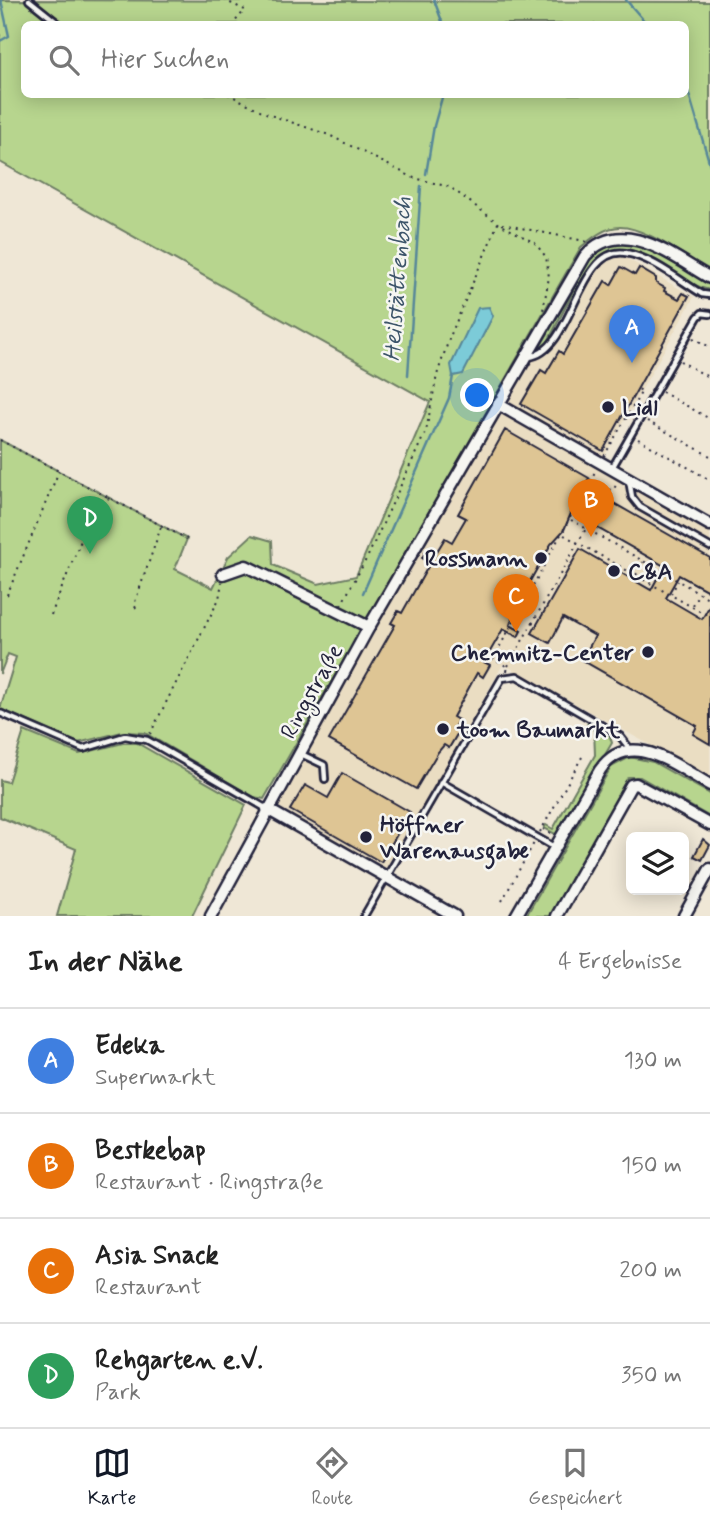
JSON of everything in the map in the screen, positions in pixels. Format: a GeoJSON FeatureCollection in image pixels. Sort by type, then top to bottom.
{"type":"FeatureCollection","features":[{"type":"Feature","properties":{"kind":"street"},"geometry":{"type":"LineString","coordinates":[[593,246],[613,237],[637,239],[710,278]]}},
{"type":"Feature","properties":{"kind":"street","name":"Ringstraße"},"geometry":{"type":"LineString","coordinates":[[211,916],[267,809],[369,627],[525,357],[593,246]]}},
{"type":"Feature","properties":{"kind":"street"},"geometry":{"type":"LineString","coordinates":[[498,404],[710,525]]}},
{"type":"Feature","properties":{"kind":"street","name":"Ringstraße"},"geometry":{"type":"LineString","coordinates":[[223,574],[246,566],[369,627]]}},
{"type":"Feature","properties":{"kind":"street"},"geometry":{"type":"LineString","coordinates":[[516,916],[604,764],[618,752],[648,751],[710,785]]}},
{"type":"Feature","properties":{"kind":"street"},"geometry":{"type":"LineString","coordinates":[[557,916],[631,785],[636,784],[710,825]]}},
{"type":"Feature","properties":{"kind":"street"},"geometry":{"type":"LineString","coordinates":[[267,809],[455,916]]}},
{"type":"Feature","properties":{"kind":"street"},"geometry":{"type":"LineString","coordinates":[[684,916],[710,869]]}},
{"type":"Feature","properties":{"kind":"lane"},"geometry":{"type":"LineString","coordinates":[[29,0],[55,21]]}},
{"type":"Feature","properties":{"kind":"lane"},"geometry":{"type":"LineString","coordinates":[[525,357],[537,356],[548,349],[594,269],[607,255],[624,253],[642,258],[702,294],[710,295]]}},
{"type":"Feature","properties":{"kind":"lane"},"geometry":{"type":"LineString","coordinates":[[612,469],[698,317],[702,313],[710,314]]}},
{"type":"Feature","properties":{"kind":"lane"},"geometry":{"type":"LineString","coordinates":[[625,476],[632,497],[640,507],[710,547]]}},
{"type":"Feature","properties":{"kind":"lane"},"geometry":{"type":"LineString","coordinates":[[364,916],[498,682],[506,675],[517,677],[620,736],[630,750]]}},
{"type":"Feature","properties":{"kind":"lane"},"geometry":{"type":"LineString","coordinates":[[0,713],[83,749],[125,736],[147,740],[267,809]]}},
{"type":"Feature","properties":{"kind":"lane"},"geometry":{"type":"LineString","coordinates":[[299,752],[324,765],[325,779]]}},
{"type":"Feature","properties":{"kind":"lane"},"geometry":{"type":"LineString","coordinates":[[441,782],[537,837],[558,843]]}},
{"type":"Feature","properties":{"kind":"path"},"geometry":{"type":"LineString","coordinates":[[225,0],[246,10],[236,21]]}},
{"type":"Feature","properties":{"kind":"path"},"geometry":{"type":"LineString","coordinates":[[236,98],[270,115],[329,135],[414,178],[450,187],[498,223],[535,243],[546,257],[549,277],[542,314],[547,320]]}},
{"type":"Feature","properties":{"kind":"path"},"geometry":{"type":"LineString","coordinates":[[498,223],[588,240],[593,246]]}},
{"type":"Feature","properties":{"kind":"path"},"geometry":{"type":"LineString","coordinates":[[337,612],[368,556],[425,431],[437,375],[449,339],[498,223]]}},
{"type":"Feature","properties":{"kind":"path"},"geometry":{"type":"LineString","coordinates":[[688,335],[710,347]]}},
{"type":"Feature","properties":{"kind":"path"},"geometry":{"type":"LineString","coordinates":[[675,358],[710,378]]}},
{"type":"Feature","properties":{"kind":"path"},"geometry":{"type":"LineString","coordinates":[[657,390],[710,419]]}},
{"type":"Feature","properties":{"kind":"path"},"geometry":{"type":"LineString","coordinates":[[642,418],[710,456]]}},
{"type":"Feature","properties":{"kind":"path"},"geometry":{"type":"LineString","coordinates":[[632,435],[710,480]]}},
{"type":"Feature","properties":{"kind":"path"},"geometry":{"type":"LineString","coordinates":[[0,441],[187,539]]}},
{"type":"Feature","properties":{"kind":"path"},"geometry":{"type":"LineString","coordinates":[[7,595],[59,471]]}},
{"type":"Feature","properties":{"kind":"path"},"geometry":{"type":"LineString","coordinates":[[592,481],[608,490],[614,489],[625,476]]}},
{"type":"Feature","properties":{"kind":"path"},"geometry":{"type":"LineString","coordinates":[[506,675],[508,667],[608,490]]}},
{"type":"Feature","properties":{"kind":"path"},"geometry":{"type":"LineString","coordinates":[[51,615],[96,503],[111,498]]}},
{"type":"Feature","properties":{"kind":"path"},"geometry":{"type":"LineString","coordinates":[[571,520],[710,599]]}},
{"type":"Feature","properties":{"kind":"path"},"geometry":{"type":"LineString","coordinates":[[136,608],[134,605],[162,526]]}},
{"type":"Feature","properties":{"kind":"path"},"geometry":{"type":"LineString","coordinates":[[508,667],[493,659],[563,534],[710,617]]}},
{"type":"Feature","properties":{"kind":"path"},"geometry":{"type":"LineString","coordinates":[[636,575],[643,561]]}},
{"type":"Feature","properties":{"kind":"path"},"geometry":{"type":"LineString","coordinates":[[147,740],[219,599],[223,574]]}},
{"type":"Feature","properties":{"kind":"path"},"geometry":{"type":"LineString","coordinates":[[671,595],[678,581]]}},
{"type":"Feature","properties":{"kind":"path"},"geometry":{"type":"LineString","coordinates":[[691,606],[699,593]]}},
{"type":"Feature","properties":{"kind":"path"},"geometry":{"type":"LineString","coordinates":[[502,901],[582,757]]}},
{"type":"Feature","properties":{"kind":"path"},"geometry":{"type":"LineString","coordinates":[[542,828],[558,843]]}},
{"type":"Feature","properties":{"kind":"shaded area","name":"Chemnitz-Center"},"geometry":{"type":"Polygon","coordinates":[[[612,250],[694,297],[601,462],[710,527],[710,778],[503,664],[388,872],[273,806],[517,382],[612,250]]]}},
{"type":"Feature","properties":{"kind":"green space"},"geometry":{"type":"Polygon","coordinates":[[[0,0],[710,2],[710,270],[654,237],[630,228],[609,229],[581,247],[264,799],[254,797],[145,733],[122,732],[78,743],[0,709],[16,657],[8,654],[0,674],[0,440],[187,539],[175,569],[213,588],[228,557],[252,535],[272,541],[273,565],[318,584],[356,576],[430,402],[0,162],[0,0]]]}},
{"type":"Feature","properties":{"kind":"green space"},"geometry":{"type":"Polygon","coordinates":[[[624,242],[647,248],[710,284],[710,290],[691,283],[637,252],[621,249],[606,255],[593,266],[569,300],[544,349],[539,349],[592,256],[612,243],[624,242]]]}},
{"type":"Feature","properties":{"kind":"green space"},"geometry":{"type":"Polygon","coordinates":[[[589,721],[609,734],[612,743],[557,835],[544,828],[546,825],[553,829],[595,755],[594,729],[586,727],[589,721]]]}},
{"type":"Feature","properties":{"kind":"green space"},"geometry":{"type":"Polygon","coordinates":[[[24,731],[79,754],[123,743],[137,743],[246,805],[192,916],[57,916],[76,849],[0,817],[0,780],[8,782],[24,731]]]}},
{"type":"Feature","properties":{"kind":"green space"},"geometry":{"type":"Polygon","coordinates":[[[630,757],[653,762],[710,794],[710,817],[640,777],[628,777],[551,916],[526,916],[611,767],[630,757]]]}},
{"type":"Feature","properties":{"kind":"water"},"geometry":{"type":"Polygon","coordinates":[[[489,307],[493,316],[463,374],[453,376],[451,365],[478,308],[489,307]]]}},
{"type":"Feature","properties":{"kind":"building"},"geometry":{"type":"Polygon","coordinates":[[[621,267],[635,275],[639,268],[656,278],[656,283],[665,288],[664,291],[679,299],[683,293],[689,296],[603,451],[521,404],[541,370],[546,373],[559,351],[563,354],[605,281],[611,285],[621,267]]]}},
{"type":"Feature","properties":{"kind":"building"},"geometry":{"type":"Polygon","coordinates":[[[505,430],[589,478],[581,492],[605,506],[608,500],[710,558],[710,592],[679,575],[666,598],[702,619],[710,605],[710,744],[693,734],[697,726],[582,660],[595,636],[563,618],[550,643],[532,633],[580,549],[651,590],[664,566],[594,526],[601,512],[577,499],[564,530],[551,544],[517,604],[510,625],[521,631],[518,637],[503,629],[484,662],[490,665],[483,677],[477,673],[453,717],[458,720],[454,728],[459,731],[449,748],[444,745],[438,752],[416,789],[329,740],[395,625],[391,623],[398,611],[402,613],[430,563],[422,558],[426,551],[434,556],[445,538],[452,542],[466,518],[458,514],[505,430]]]}},
{"type":"Feature","properties":{"kind":"building","name":"Höffner Warenausgabe"},"geometry":{"type":"Polygon","coordinates":[[[342,773],[410,812],[381,862],[290,810],[305,785],[328,798],[342,773]]]}},
{"type":"Feature","properties":{"kind":"building"},"geometry":{"type":"Polygon","coordinates":[[[703,839],[710,845],[702,860],[694,856],[703,839]]]}},
{"type":"Feature","properties":{"kind":"waterway"},"geometry":{"type":"LineString","coordinates":[[0,41],[9,36],[1,0]]}},
{"type":"Feature","properties":{"kind":"waterway","name":"Heilstättenbach"},"geometry":{"type":"LineString","coordinates":[[434,0],[442,21]]}},
{"type":"Feature","properties":{"kind":"waterway"},"geometry":{"type":"LineString","coordinates":[[626,0],[644,21]]}},
{"type":"Feature","properties":{"kind":"waterway"},"geometry":{"type":"LineString","coordinates":[[689,94],[710,165]]}},
{"type":"Feature","properties":{"kind":"waterway","name":"Heilstättenbach"},"geometry":{"type":"LineString","coordinates":[[426,174],[442,98]]}},
{"type":"Feature","properties":{"kind":"waterway","name":"Heilstättenbach"},"geometry":{"type":"LineString","coordinates":[[408,375],[421,186]]}},
{"type":"Feature","properties":{"kind":"waterway"},"geometry":{"type":"LineString","coordinates":[[363,593],[449,398],[453,376]]}},
{"type":"Feature","properties":{"kind":"place","name":"Edeka"},"geometry":{"type":"Point","coordinates":[632,363]}},
{"type":"Feature","properties":{"kind":"place","name":"Lidl"},"geometry":{"type":"Point","coordinates":[608,407]}},
{"type":"Feature","properties":{"kind":"place","name":"Bestkebap"},"geometry":{"type":"Point","coordinates":[591,537]}},
{"type":"Feature","properties":{"kind":"place","name":"Rehgarten e.V."},"geometry":{"type":"Point","coordinates":[90,554]}},
{"type":"Feature","properties":{"kind":"place","name":"Rossmann"},"geometry":{"type":"Point","coordinates":[541,558]}},
{"type":"Feature","properties":{"kind":"place","name":"C&A"},"geometry":{"type":"Point","coordinates":[614,571]}},
{"type":"Feature","properties":{"kind":"place","name":"Asia Snack"},"geometry":{"type":"Point","coordinates":[516,632]}},
{"type":"Feature","properties":{"kind":"place","name":"Chemnitz-Center"},"geometry":{"type":"Point","coordinates":[648,652]}},
{"type":"Feature","properties":{"kind":"place","name":"toom Baumarkt"},"geometry":{"type":"Point","coordinates":[443,729]}},
{"type":"Feature","properties":{"kind":"place","name":"Höffner Warenausgabe"},"geometry":{"type":"Point","coordinates":[366,837]}}]}
